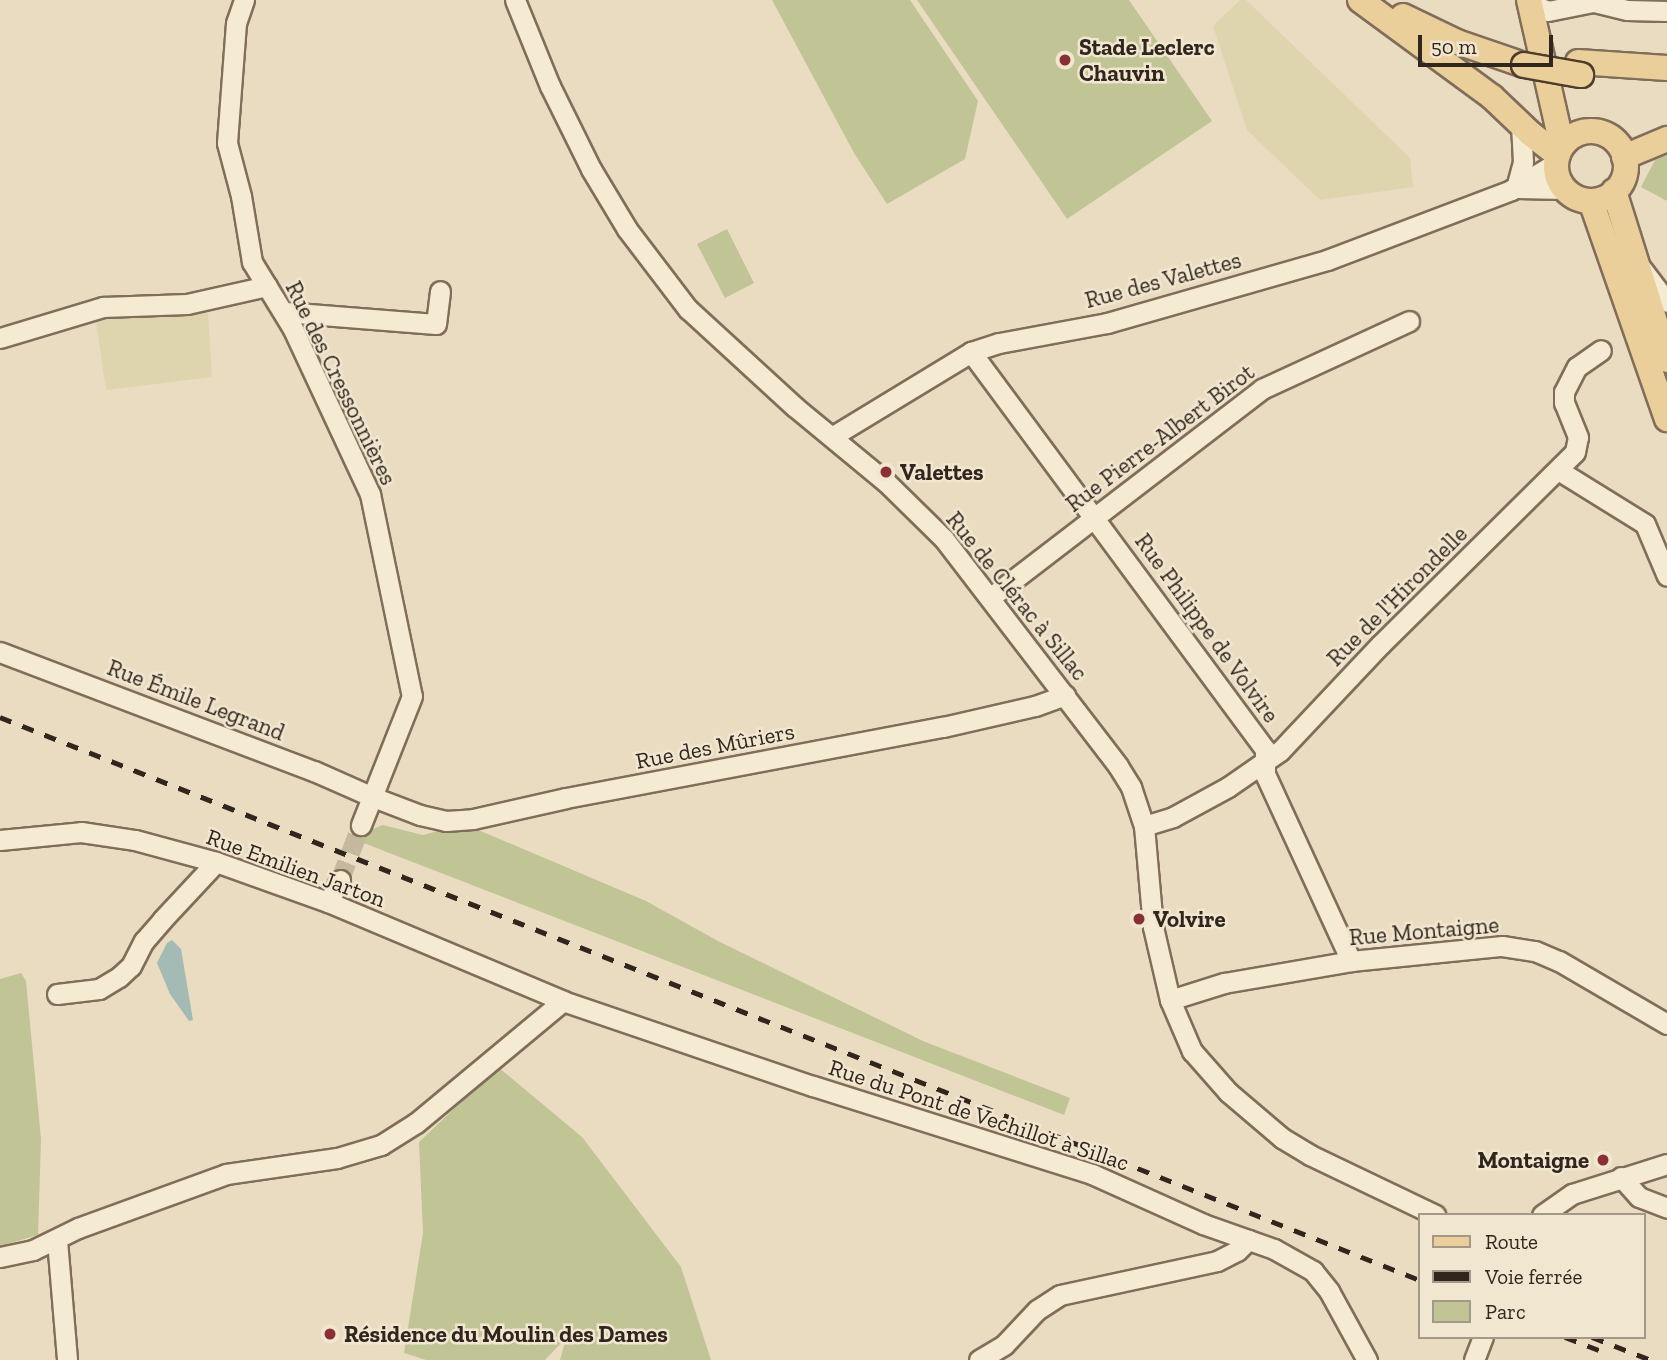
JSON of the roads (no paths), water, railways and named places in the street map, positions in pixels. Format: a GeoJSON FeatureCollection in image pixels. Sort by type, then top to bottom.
{"type":"FeatureCollection","features":[{"type":"Feature","properties":{"kind":"main road"},"geometry":{"type":"LineString","coordinates":[[1360,0],[1492,97],[1559,155]]}},
{"type":"Feature","properties":{"kind":"main road"},"geometry":{"type":"LineString","coordinates":[[1375,0],[1457,42],[1579,69],[1667,82]]}},
{"type":"Feature","properties":{"kind":"main road"},"geometry":{"type":"LineString","coordinates":[[1400,0],[1525,58]]}},
{"type":"Feature","properties":{"kind":"main road"},"geometry":{"type":"LineString","coordinates":[[1538,4],[1559,155],[1559,181],[1572,195],[1591,201],[1600,200],[1614,191],[1623,180],[1624,157],[1614,140],[1606,135],[1587,132],[1570,138],[1559,155]]}},
{"type":"Feature","properties":{"kind":"main road"},"geometry":{"type":"LineString","coordinates":[[1538,4],[1570,111],[1587,132]]}},
{"type":"Feature","properties":{"kind":"main road"},"geometry":{"type":"LineString","coordinates":[[1579,69],[1667,68]]}},
{"type":"Feature","properties":{"kind":"main road"},"geometry":{"type":"LineString","coordinates":[[1624,157],[1667,139]]}},
{"type":"Feature","properties":{"kind":"main road"},"geometry":{"type":"LineString","coordinates":[[1614,191],[1667,360]]}},
{"type":"Feature","properties":{"kind":"main road"},"geometry":{"type":"LineString","coordinates":[[1591,201],[1667,419]]}},
{"type":"Feature","properties":{"kind":"street","name":"Rue des Cressonnières"},"geometry":{"type":"LineString","coordinates":[[244,0],[236,23],[227,143],[241,196],[252,262],[284,312],[370,494],[412,696],[361,825]]}},
{"type":"Feature","properties":{"kind":"street","name":"Rue de Clérac à Sillac"},"geometry":{"type":"LineString","coordinates":[[515,0],[556,98],[591,169],[626,229],[688,309],[715,337],[795,407],[833,436],[929,523],[991,597],[1131,787],[1144,826],[1153,927],[1170,1000],[1192,1051],[1228,1092],[1282,1138],[1310,1155],[1431,1213]]}},
{"type":"Feature","properties":{"kind":"street"},"geometry":{"type":"LineString","coordinates":[[1538,4],[1589,1],[1627,10],[1667,11]]}},
{"type":"Feature","properties":{"kind":"street"},"geometry":{"type":"LineString","coordinates":[[1516,188],[1523,162],[1521,123]]}},
{"type":"Feature","properties":{"kind":"street","name":"Rue des Valettes"},"geometry":{"type":"LineString","coordinates":[[833,436],[971,352],[999,343],[1107,323],[1327,260],[1516,188],[1559,155]]}},
{"type":"Feature","properties":{"kind":"street","name":"Rue des Valettes"},"geometry":{"type":"LineString","coordinates":[[1516,188],[1564,189]]}},
{"type":"Feature","properties":{"kind":"street"},"geometry":{"type":"LineString","coordinates":[[1634,258],[1667,302]]}},
{"type":"Feature","properties":{"kind":"street"},"geometry":{"type":"LineString","coordinates":[[0,338],[103,307],[187,303],[267,286]]}},
{"type":"Feature","properties":{"kind":"street"},"geometry":{"type":"LineString","coordinates":[[284,312],[436,324],[440,291]]}},
{"type":"Feature","properties":{"kind":"street","name":"Rue Pierre-Albert Birot"},"geometry":{"type":"LineString","coordinates":[[991,597],[1262,389],[1409,321]]}},
{"type":"Feature","properties":{"kind":"street","name":"Rue de l'Hirondelle"},"geometry":{"type":"LineString","coordinates":[[1144,826],[1173,817],[1266,762],[1558,470],[1575,452],[1578,437],[1564,403],[1563,392],[1577,367],[1601,350]]}},
{"type":"Feature","properties":{"kind":"street","name":"Rue Philippe de Volvire"},"geometry":{"type":"LineString","coordinates":[[971,352],[1012,412],[1094,517],[1265,749],[1265,774],[1351,961]]}},
{"type":"Feature","properties":{"kind":"street"},"geometry":{"type":"LineString","coordinates":[[1558,470],[1645,524],[1667,576]]}},
{"type":"Feature","properties":{"kind":"street","name":"Rue Émile Legrand"},"geometry":{"type":"LineString","coordinates":[[0,652],[314,771],[373,797]]}},
{"type":"Feature","properties":{"kind":"street","name":"Rue des Mûriers"},"geometry":{"type":"LineString","coordinates":[[373,797],[420,815],[446,821],[473,819],[566,798],[930,729],[1035,706],[1065,695]]}},
{"type":"Feature","properties":{"kind":"street","name":"Rue Emilien Jarton"},"geometry":{"type":"LineString","coordinates":[[0,840],[81,832],[135,840],[216,862],[328,902],[563,1001]]}},
{"type":"Feature","properties":{"kind":"street"},"geometry":{"type":"LineString","coordinates":[[57,994],[99,989],[119,977],[131,966],[144,941],[216,862]]}},
{"type":"Feature","properties":{"kind":"street"},"geometry":{"type":"LineString","coordinates":[[328,902],[340,880]]}},
{"type":"Feature","properties":{"kind":"street","name":"Rue Montaigne"},"geometry":{"type":"LineString","coordinates":[[1170,1000],[1224,983],[1351,961],[1464,947],[1502,946],[1535,951],[1559,961],[1667,1024]]}},
{"type":"Feature","properties":{"kind":"street"},"geometry":{"type":"LineString","coordinates":[[0,1257],[57,1240],[102,1219],[226,1174],[338,1157],[381,1145],[416,1123],[563,1001]]}},
{"type":"Feature","properties":{"kind":"street","name":"Rue du Pont de Vechillot à Sillac"},"geometry":{"type":"LineString","coordinates":[[563,1001],[813,1086],[1092,1174],[1203,1224],[1297,1261],[1322,1280],[1364,1359]]}},
{"type":"Feature","properties":{"kind":"street"},"geometry":{"type":"LineString","coordinates":[[1545,1213],[1572,1194],[1667,1164]]}},
{"type":"Feature","properties":{"kind":"street"},"geometry":{"type":"LineString","coordinates":[[1621,1177],[1639,1197],[1667,1208]]}},
{"type":"Feature","properties":{"kind":"street"},"geometry":{"type":"LineString","coordinates":[[57,1240],[67,1360]]}},
{"type":"Feature","properties":{"kind":"street"},"geometry":{"type":"LineString","coordinates":[[979,1360],[1004,1345],[1037,1310],[1060,1295],[1217,1261],[1237,1251],[1248,1240]]}},
{"type":"Feature","properties":{"kind":"street"},"geometry":{"type":"LineString","coordinates":[[1474,1360],[1482,1339]]}},
{"type":"Feature","properties":{"kind":"water"},"geometry":{"type":"Polygon","coordinates":[[[172,940],[181,949],[193,1020],[189,1021],[170,994],[157,963],[167,943],[172,940]]]}},
{"type":"Feature","properties":{"kind":"tunnel"},"geometry":{"type":"LineString","coordinates":[[340,880],[361,825]]}},
{"type":"Feature","properties":{"kind":"railway"},"geometry":{"type":"LineString","coordinates":[[0,717],[1418,1279]]}},
{"type":"Feature","properties":{"kind":"railway"},"geometry":{"type":"LineString","coordinates":[[1570,1339],[1601,1351]]}},
{"type":"Feature","properties":{"kind":"railway"},"geometry":{"type":"LineString","coordinates":[[1597,1339],[1651,1360]]}},
{"type":"Feature","properties":{"kind":"place","name":"Stade Leclerc Chauvin"},"geometry":{"type":"Point","coordinates":[1065,60]}},
{"type":"Feature","properties":{"kind":"place","name":"Valettes"},"geometry":{"type":"Point","coordinates":[886,472]}},
{"type":"Feature","properties":{"kind":"place","name":"Volvire"},"geometry":{"type":"Point","coordinates":[1139,919]}},
{"type":"Feature","properties":{"kind":"place","name":"Montaigne"},"geometry":{"type":"Point","coordinates":[1603,1160]}},
{"type":"Feature","properties":{"kind":"place","name":"Résidence du Moulin des Dames"},"geometry":{"type":"Point","coordinates":[330,1334]}}]}
